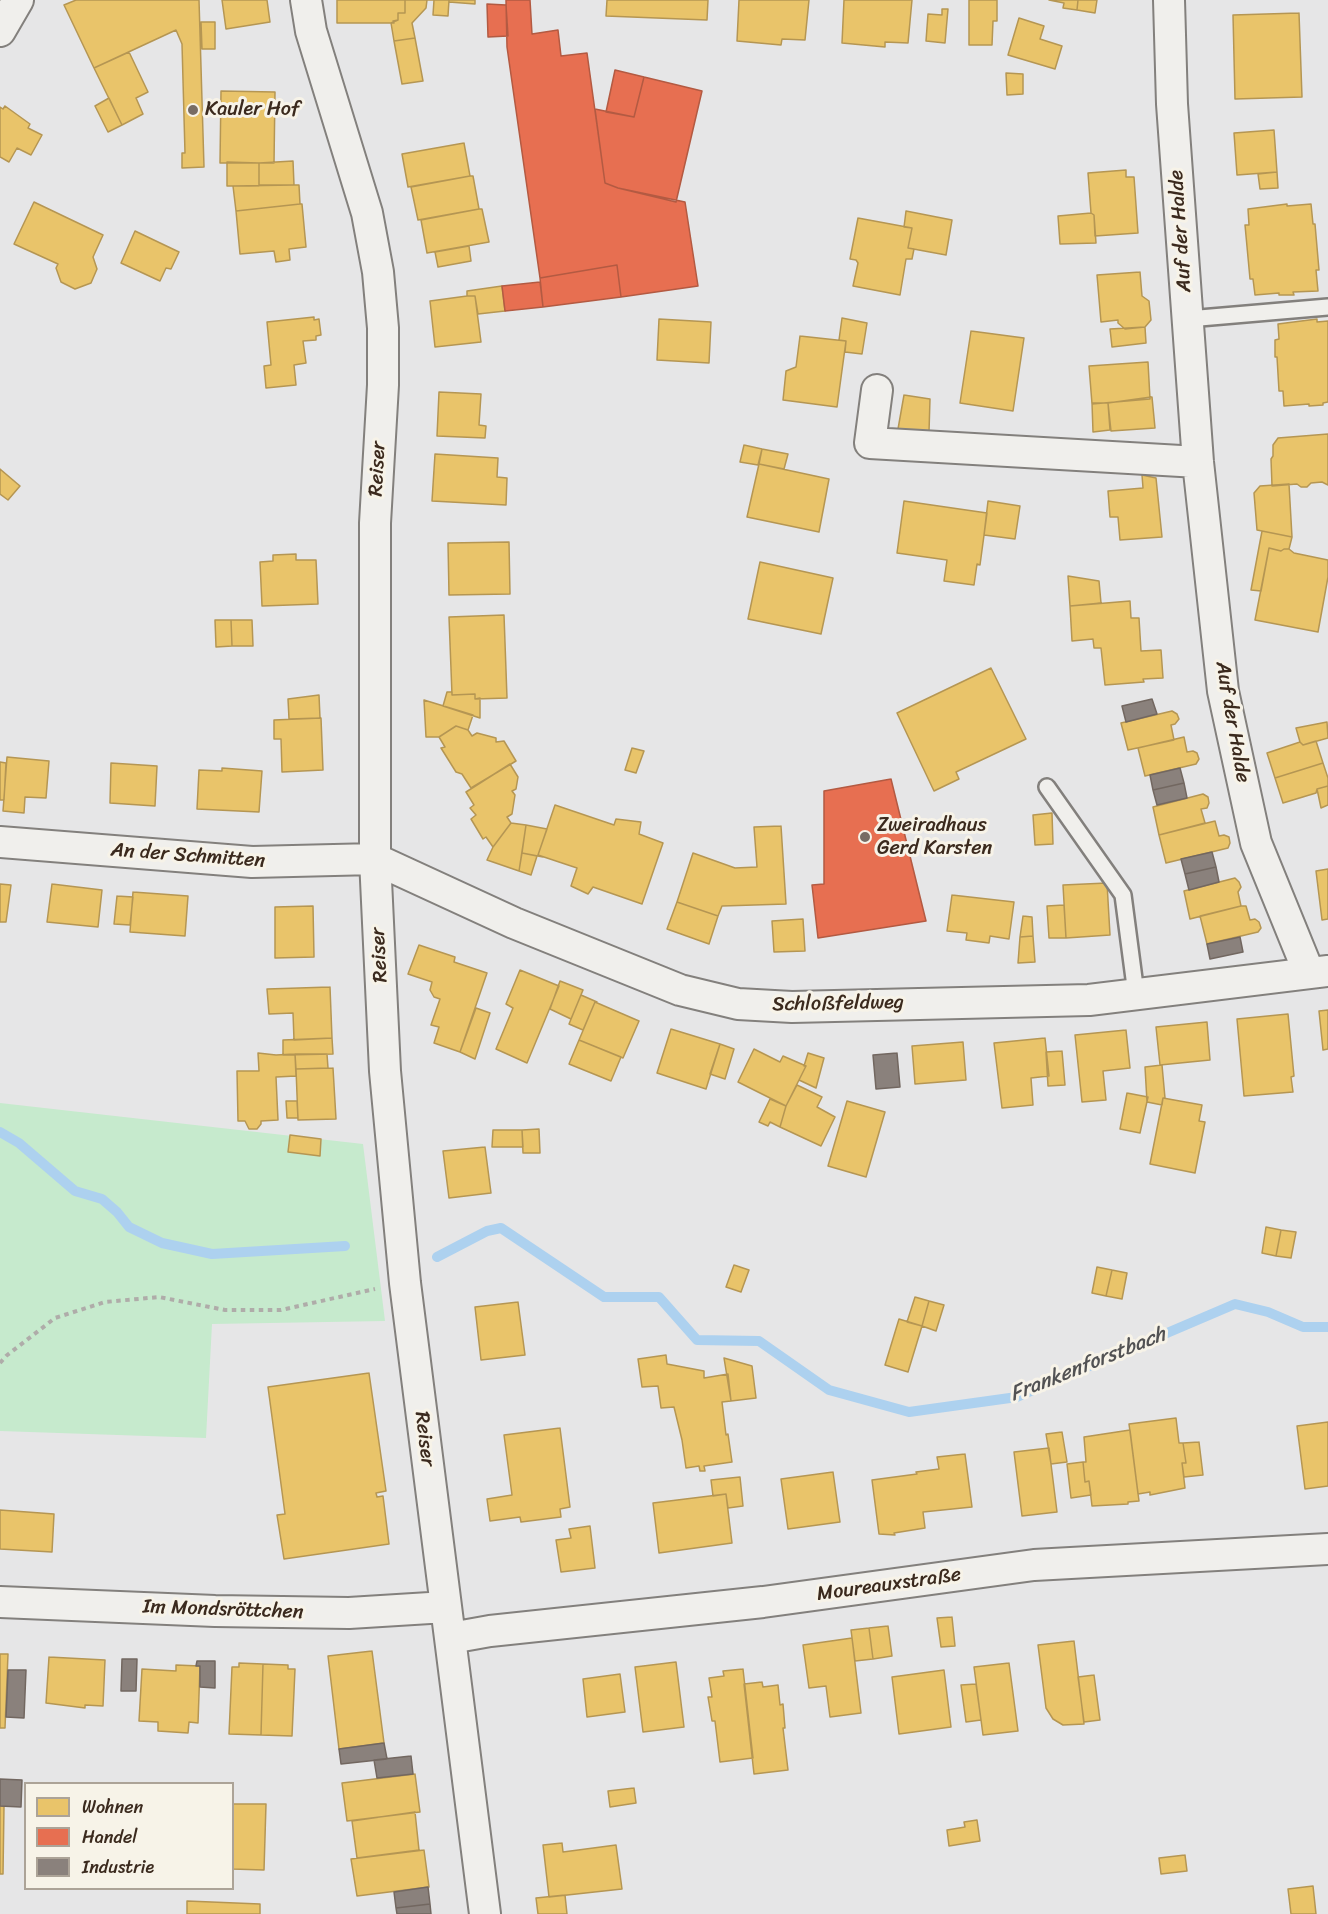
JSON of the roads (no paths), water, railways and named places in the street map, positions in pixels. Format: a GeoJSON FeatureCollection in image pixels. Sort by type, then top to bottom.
{"type":"FeatureCollection","features":[{"type":"Feature","properties":{"kind":"street"},"geometry":{"type":"LineString","coordinates":[[0,31],[18,0]]}},
{"type":"Feature","properties":{"kind":"street","name":"Reiser"},"geometry":{"type":"LineString","coordinates":[[306,0],[311,31],[367,213],[378,272],[383,328],[383,385],[375,523],[375,859],[385,1071],[405,1282],[485,1914]]}},
{"type":"Feature","properties":{"kind":"street","name":"Auf der Halde"},"geometry":{"type":"LineString","coordinates":[[1168,0],[1172,104],[1198,462],[1211,564],[1223,691],[1256,843],[1318,972]]}},
{"type":"Feature","properties":{"kind":"street"},"geometry":{"type":"LineString","coordinates":[[877,390],[870,443],[1198,462]]}},
{"type":"Feature","properties":{"kind":"street","name":"An der Schmitten"},"geometry":{"type":"LineString","coordinates":[[0,842],[252,862],[375,859]]}},
{"type":"Feature","properties":{"kind":"street","name":"Schloßfeldweg"},"geometry":{"type":"LineString","coordinates":[[375,859],[514,923],[680,990],[738,1004],[792,1007],[1089,1000],[1318,972]]}},
{"type":"Feature","properties":{"kind":"street","name":"Moureauxstraße"},"geometry":{"type":"LineString","coordinates":[[451,1638],[490,1631],[763,1602],[1034,1565],[1328,1549]]}},
{"type":"Feature","properties":{"kind":"street","name":"Im Mondsröttchen"},"geometry":{"type":"LineString","coordinates":[[0,1602],[349,1614],[446,1607]]}},
{"type":"Feature","properties":{"kind":"lane"},"geometry":{"type":"LineString","coordinates":[[1188,320],[1328,307]]}},
{"type":"Feature","properties":{"kind":"lane"},"geometry":{"type":"LineString","coordinates":[[1047,787],[1123,895],[1136,994]]}},
{"type":"Feature","properties":{"kind":"waterway","name":"Frankenforstbach"},"geometry":{"type":"LineString","coordinates":[[0,1132],[19,1143],[75,1191],[102,1199],[129,1227],[162,1243],[212,1254],[345,1246]]}},
{"type":"Feature","properties":{"kind":"waterway","name":"Frankenforstbach"},"geometry":{"type":"LineString","coordinates":[[437,1257],[487,1231],[501,1228],[604,1297],[659,1297],[697,1340],[759,1341],[829,1390],[909,1412],[1017,1397],[1235,1304],[1268,1312],[1303,1327],[1328,1327]]}},
{"type":"Feature","properties":{"kind":"place","name":"Kauler Hof"},"geometry":{"type":"Point","coordinates":[193,110]}},
{"type":"Feature","properties":{"kind":"place","name":"Zweiradhaus Gerd Karsten"},"geometry":{"type":"Point","coordinates":[865,837]}}]}
